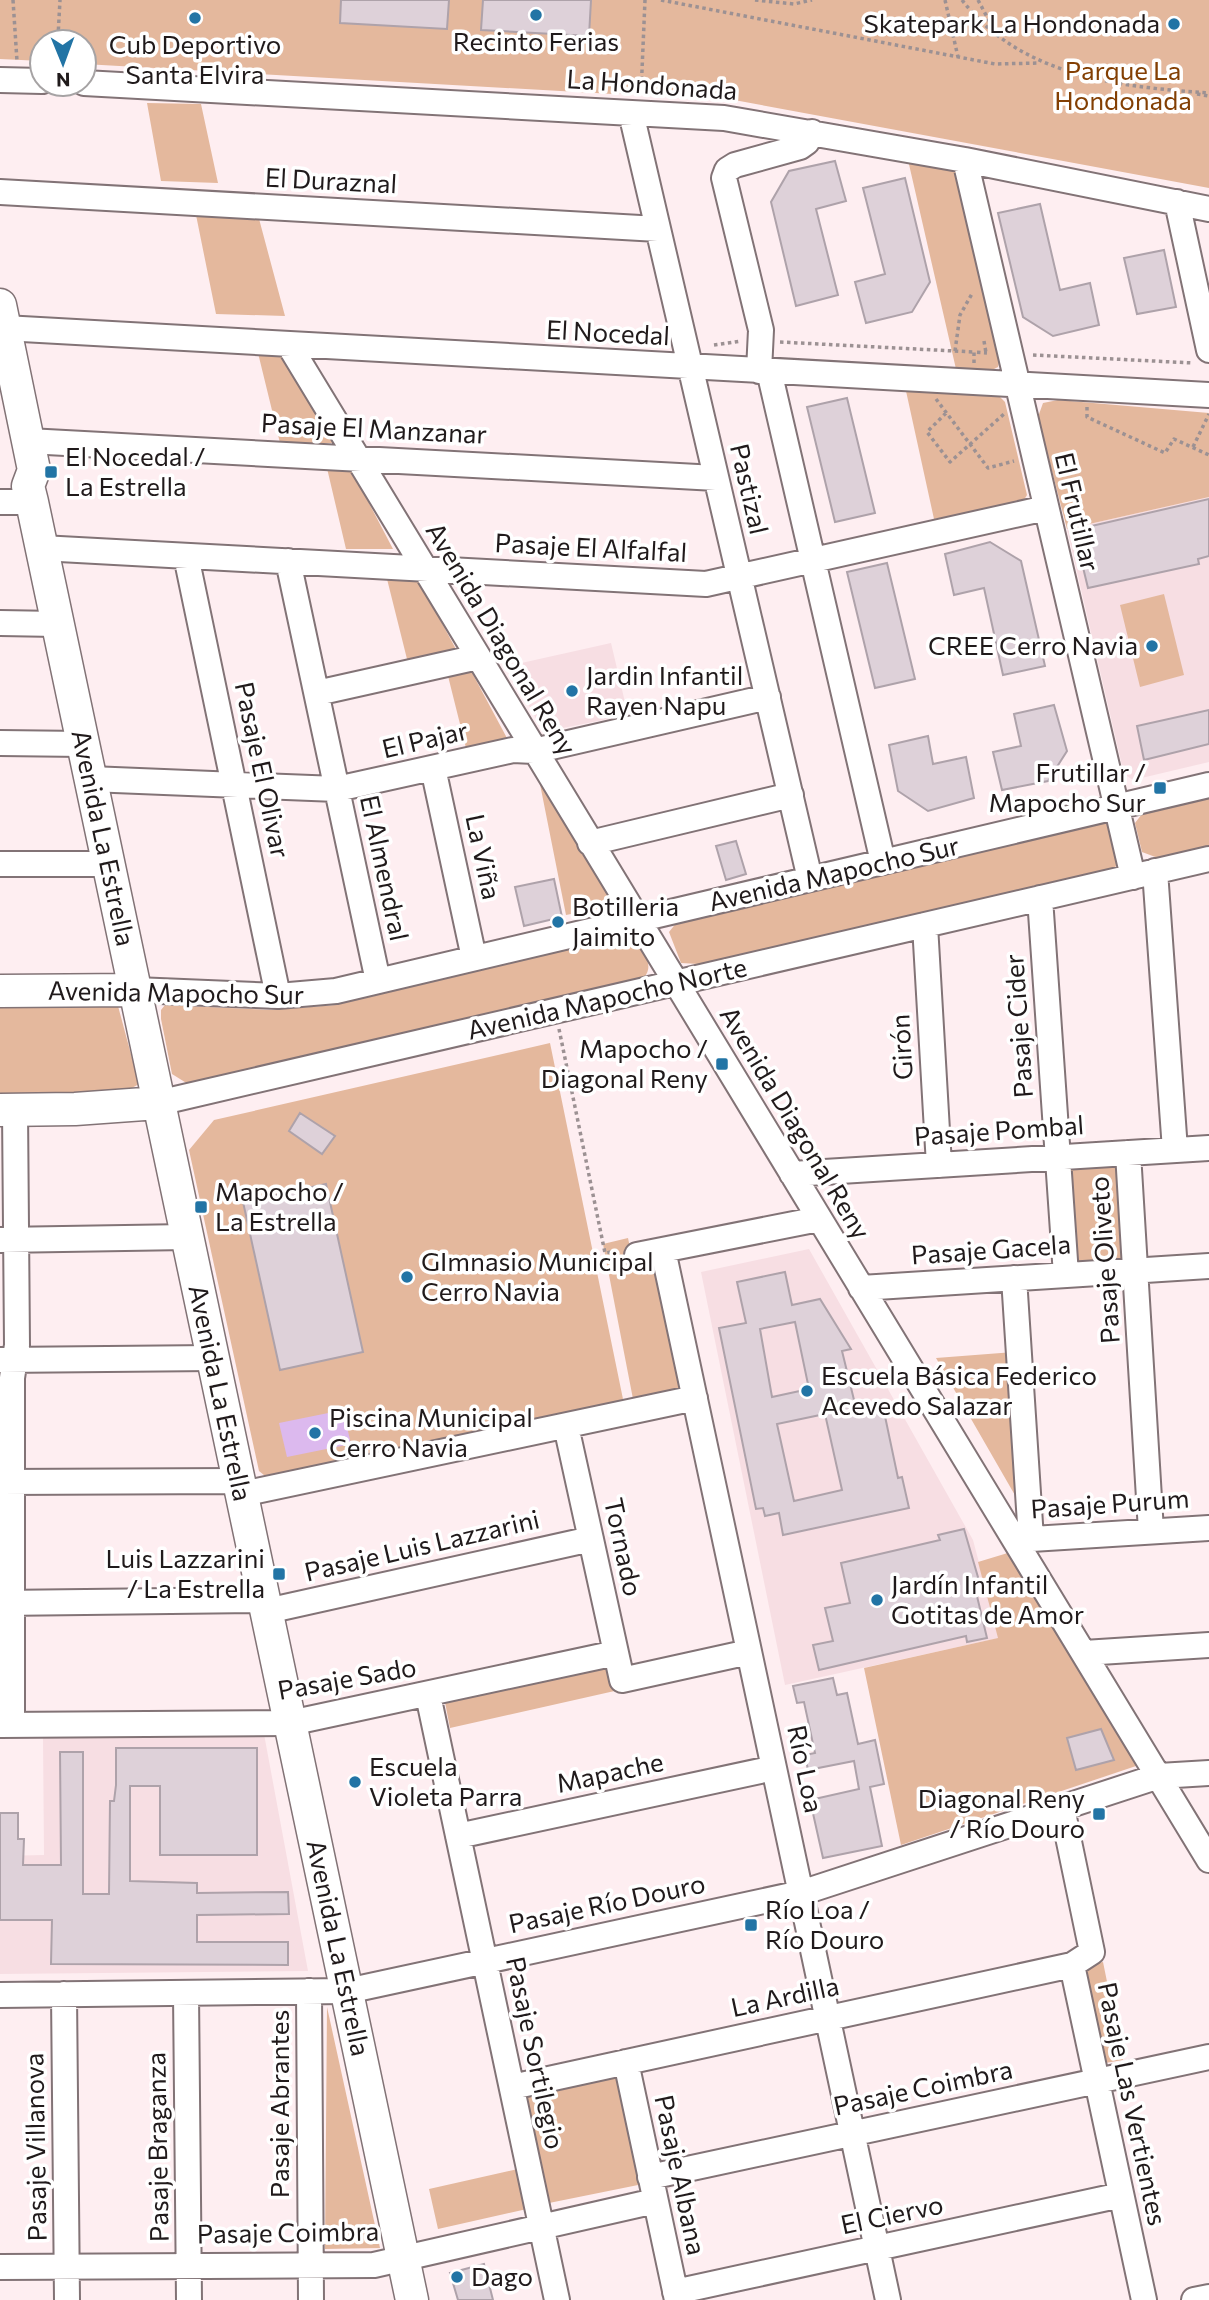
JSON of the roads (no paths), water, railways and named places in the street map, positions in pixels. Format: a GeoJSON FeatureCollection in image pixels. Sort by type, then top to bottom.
{"type":"FeatureCollection","features":[{"type":"Feature","properties":{"kind":"main road","name":"Avenida La Estrella"},"geometry":{"type":"LineString","coordinates":[[2,317],[34,470],[30,494],[41,548],[412,2300]]}},
{"type":"Feature","properties":{"kind":"main road","name":"Avenida La Estrella"},"geometry":{"type":"LineString","coordinates":[[0,401],[15,473],[30,494]]}},
{"type":"Feature","properties":{"kind":"main road","name":"Avenida Mapocho Sur"},"geometry":{"type":"LineString","coordinates":[[0,991],[135,990]]}},
{"type":"Feature","properties":{"kind":"main road","name":"Avenida Mapocho Norte"},"geometry":{"type":"LineString","coordinates":[[7,1110],[75,1109],[158,1102]]}},
{"type":"Feature","properties":{"kind":"street"},"geometry":{"type":"LineString","coordinates":[[9,74],[28,78]]}},
{"type":"Feature","properties":{"kind":"street","name":"La Hondonada"},"geometry":{"type":"LineString","coordinates":[[98,84],[724,118],[965,160],[1209,209]]}},
{"type":"Feature","properties":{"kind":"street","name":"Pastizal"},"geometry":{"type":"LineString","coordinates":[[636,113],[658,229],[697,368],[716,478],[810,879]]}},
{"type":"Feature","properties":{"kind":"street"},"geometry":{"type":"LineString","coordinates":[[812,132],[807,142],[800,147],[735,165],[727,170],[724,177],[761,340],[764,371],[813,562],[883,862]]}},
{"type":"Feature","properties":{"kind":"street","name":"El Frutillar"},"geometry":{"type":"LineString","coordinates":[[965,160],[998,353],[1016,385],[1117,807],[1144,874]]}},
{"type":"Feature","properties":{"kind":"street","name":"El Duraznal"},"geometry":{"type":"LineString","coordinates":[[0,192],[658,229]]}},
{"type":"Feature","properties":{"kind":"street"},"geometry":{"type":"LineString","coordinates":[[1177,202],[1202,357]]}},
{"type":"Feature","properties":{"kind":"street","name":"El Nocedal"},"geometry":{"type":"LineString","coordinates":[[2,317],[289,345],[1209,395]]}},
{"type":"Feature","properties":{"kind":"street","name":"Avenida Diagonal Reny"},"geometry":{"type":"LineString","coordinates":[[289,345],[861,1288],[1023,1539],[1084,1653],[1209,1860]]}},
{"type":"Feature","properties":{"kind":"street","name":"Pasaje El Manzanar"},"geometry":{"type":"LineString","coordinates":[[28,441],[716,478]]}},
{"type":"Feature","properties":{"kind":"street"},"geometry":{"type":"LineString","coordinates":[[0,502],[30,494]]}},
{"type":"Feature","properties":{"kind":"street","name":"Pasaje El Alfalfal"},"geometry":{"type":"LineString","coordinates":[[41,548],[706,584],[740,579],[1046,508]]}},
{"type":"Feature","properties":{"kind":"street","name":"Pasaje El Olivar"},"geometry":{"type":"LineString","coordinates":[[186,556],[237,786],[278,996]]}},
{"type":"Feature","properties":{"kind":"street","name":"El Almendral"},"geometry":{"type":"LineString","coordinates":[[288,562],[378,981]]}},
{"type":"Feature","properties":{"kind":"street"},"geometry":{"type":"LineString","coordinates":[[0,623],[57,624]]}},
{"type":"Feature","properties":{"kind":"street"},"geometry":{"type":"LineString","coordinates":[[317,693],[478,657]]}},
{"type":"Feature","properties":{"kind":"street","name":"El Pajar"},"geometry":{"type":"LineString","coordinates":[[90,779],[337,789],[513,750],[534,751],[768,697]]}},
{"type":"Feature","properties":{"kind":"street"},"geometry":{"type":"LineString","coordinates":[[0,743],[83,744]]}},
{"type":"Feature","properties":{"kind":"street","name":"La Viña"},"geometry":{"type":"LineString","coordinates":[[433,768],[474,958]]}},
{"type":"Feature","properties":{"kind":"street","name":"Avenida Mapocho Sur"},"geometry":{"type":"LineString","coordinates":[[135,990],[278,996],[320,994],[1209,785]]}},
{"type":"Feature","properties":{"kind":"street"},"geometry":{"type":"LineString","coordinates":[[590,842],[791,795]]}},
{"type":"Feature","properties":{"kind":"street","name":"Avenida Mapocho Norte"},"geometry":{"type":"LineString","coordinates":[[158,1102],[1209,859]]}},
{"type":"Feature","properties":{"kind":"street"},"geometry":{"type":"LineString","coordinates":[[0,864],[108,864]]}},
{"type":"Feature","properties":{"kind":"street"},"geometry":{"type":"LineString","coordinates":[[1144,874],[1175,1150]]}},
{"type":"Feature","properties":{"kind":"street","name":"Pasaje Cider"},"geometry":{"type":"LineString","coordinates":[[1040,898],[1066,1275]]}},
{"type":"Feature","properties":{"kind":"street","name":"Girón"},"geometry":{"type":"LineString","coordinates":[[925,925],[939,1165]]}},
{"type":"Feature","properties":{"kind":"street"},"geometry":{"type":"LineString","coordinates":[[6,1725],[6,1482],[12,1378],[7,1360],[7,1110]]}},
{"type":"Feature","properties":{"kind":"street","name":"Pasaje Pombal"},"geometry":{"type":"LineString","coordinates":[[792,1174],[1209,1148]]}},
{"type":"Feature","properties":{"kind":"street","name":"Pasaje Oliveto"},"geometry":{"type":"LineString","coordinates":[[1128,1153],[1151,1531]]}},
{"type":"Feature","properties":{"kind":"street"},"geometry":{"type":"LineString","coordinates":[[637,1255],[819,1219]]}},
{"type":"Feature","properties":{"kind":"street"},"geometry":{"type":"LineString","coordinates":[[8,1240],[187,1237]]}},
{"type":"Feature","properties":{"kind":"street","name":"Río Loa"},"geometry":{"type":"LineString","coordinates":[[663,1250],[888,2300]]}},
{"type":"Feature","properties":{"kind":"street","name":"Pasaje Gacela"},"geometry":{"type":"LineString","coordinates":[[861,1288],[1209,1266]]}},
{"type":"Feature","properties":{"kind":"street"},"geometry":{"type":"LineString","coordinates":[[1014,1279],[1023,1539]]}},
{"type":"Feature","properties":{"kind":"street"},"geometry":{"type":"LineString","coordinates":[[7,1360],[213,1358]]}},
{"type":"Feature","properties":{"kind":"street"},"geometry":{"type":"LineString","coordinates":[[6,1482],[240,1487],[566,1426],[695,1398]]}},
{"type":"Feature","properties":{"kind":"street","name":"Tornado"},"geometry":{"type":"LineString","coordinates":[[566,1426],[622,1680],[749,1652]]}},
{"type":"Feature","properties":{"kind":"street","name":"Pasaje Purum"},"geometry":{"type":"LineString","coordinates":[[1023,1539],[1209,1528]]}},
{"type":"Feature","properties":{"kind":"street","name":"Pasaje Luis Lazzarini"},"geometry":{"type":"LineString","coordinates":[[6,1603],[265,1606],[591,1539]]}},
{"type":"Feature","properties":{"kind":"street"},"geometry":{"type":"LineString","coordinates":[[1084,1653],[1209,1645]]}},
{"type":"Feature","properties":{"kind":"street","name":"Pasaje Sado"},"geometry":{"type":"LineString","coordinates":[[6,1725],[290,1723],[616,1653]]}},
{"type":"Feature","properties":{"kind":"street","name":"Pasaje Sortilegio"},"geometry":{"type":"LineString","coordinates":[[428,1695],[557,2300]]}},
{"type":"Feature","properties":{"kind":"street","name":"Mapache"},"geometry":{"type":"LineString","coordinates":[[458,1836],[774,1768]]}},
{"type":"Feature","properties":{"kind":"street","name":"Pasaje Río Douro"},"geometry":{"type":"LineString","coordinates":[[0,1995],[347,1991],[801,1893],[1159,1776],[1209,1773]]}},
{"type":"Feature","properties":{"kind":"street","name":"Pasaje Las Vertientes"},"geometry":{"type":"LineString","coordinates":[[1062,1808],[1092,1952],[1072,1965],[1144,2300]]}},
{"type":"Feature","properties":{"kind":"street","name":"La Ardilla"},"geometry":{"type":"LineString","coordinates":[[512,2087],[1072,1965]]}},
{"type":"Feature","properties":{"kind":"street","name":"Pasaje Abrantes"},"geometry":{"type":"LineString","coordinates":[[309,1991],[311,2300]]}},
{"type":"Feature","properties":{"kind":"street","name":"Pasaje Braganza"},"geometry":{"type":"LineString","coordinates":[[187,1993],[189,2300]]}},
{"type":"Feature","properties":{"kind":"street","name":"Pasaje Villanova"},"geometry":{"type":"LineString","coordinates":[[64,1994],[67,2300]]}},
{"type":"Feature","properties":{"kind":"street","name":"Pasaje Coimbra"},"geometry":{"type":"LineString","coordinates":[[650,2177],[1209,2057]]}},
{"type":"Feature","properties":{"kind":"street","name":"Pasaje Albana"},"geometry":{"type":"LineString","coordinates":[[626,2062],[676,2296]]}},
{"type":"Feature","properties":{"kind":"street","name":"El Ciervo"},"geometry":{"type":"LineString","coordinates":[[676,2296],[877,2248],[1122,2195]]}},
{"type":"Feature","properties":{"kind":"street","name":"Pasaje Coimbra"},"geometry":{"type":"LineString","coordinates":[[0,2267],[374,2265],[403,2256],[655,2201]]}},
{"type":"Feature","properties":{"kind":"street"},"geometry":{"type":"LineString","coordinates":[[1194,2300],[1209,2297]]}},
{"type":"Feature","properties":{"kind":"place","name":"Recinto Ferias"},"geometry":{"type":"Point","coordinates":[536,15]}},
{"type":"Feature","properties":{"kind":"place","name":"Cub Deportivo Santa Elvira"},"geometry":{"type":"Point","coordinates":[195,18]}},
{"type":"Feature","properties":{"kind":"place","name":"Skatepark La Hondonada"},"geometry":{"type":"Point","coordinates":[1174,24]}},
{"type":"Feature","properties":{"kind":"place","name":"El Nocedal / La Estrella"},"geometry":{"type":"Point","coordinates":[51,472]}},
{"type":"Feature","properties":{"kind":"place","name":"CREE Cerro Navia"},"geometry":{"type":"Point","coordinates":[1152,646]}},
{"type":"Feature","properties":{"kind":"place","name":"Jardin Infantil Rayen Napu"},"geometry":{"type":"Point","coordinates":[572,691]}},
{"type":"Feature","properties":{"kind":"place","name":"Frutillar / Mapocho Sur"},"geometry":{"type":"Point","coordinates":[1160,788]}},
{"type":"Feature","properties":{"kind":"place","name":"Botilleria Jaimito"},"geometry":{"type":"Point","coordinates":[558,922]}},
{"type":"Feature","properties":{"kind":"place","name":"Mapocho / Diagonal Reny"},"geometry":{"type":"Point","coordinates":[722,1064]}},
{"type":"Feature","properties":{"kind":"place","name":"Mapocho / La Estrella"},"geometry":{"type":"Point","coordinates":[201,1207]}},
{"type":"Feature","properties":{"kind":"place","name":"GImnasio Municipal Cerro Navia"},"geometry":{"type":"Point","coordinates":[407,1277]}},
{"type":"Feature","properties":{"kind":"place","name":"Escuela Básica Federico Acevedo Salazar"},"geometry":{"type":"Point","coordinates":[807,1391]}},
{"type":"Feature","properties":{"kind":"place","name":"Piscina Municipal Cerro Navia"},"geometry":{"type":"Point","coordinates":[315,1433]}},
{"type":"Feature","properties":{"kind":"place","name":"Luis Lazzarini / La Estrella"},"geometry":{"type":"Point","coordinates":[279,1574]}},
{"type":"Feature","properties":{"kind":"place","name":"Jardín Infantil Gotitas de Amor"},"geometry":{"type":"Point","coordinates":[877,1600]}},
{"type":"Feature","properties":{"kind":"place","name":"Escuela Violeta Parra"},"geometry":{"type":"Point","coordinates":[355,1782]}},
{"type":"Feature","properties":{"kind":"place","name":"Diagonal Reny / Río Douro"},"geometry":{"type":"Point","coordinates":[1099,1814]}},
{"type":"Feature","properties":{"kind":"place","name":"Río Loa / Río Douro"},"geometry":{"type":"Point","coordinates":[751,1925]}},
{"type":"Feature","properties":{"kind":"place","name":"Dago"},"geometry":{"type":"Point","coordinates":[457,2277]}},
{"type":"Feature","properties":{"kind":"park label","name":"Parque La Hondonada"},"geometry":{"type":"Point","coordinates":[1123,86]}}]}
